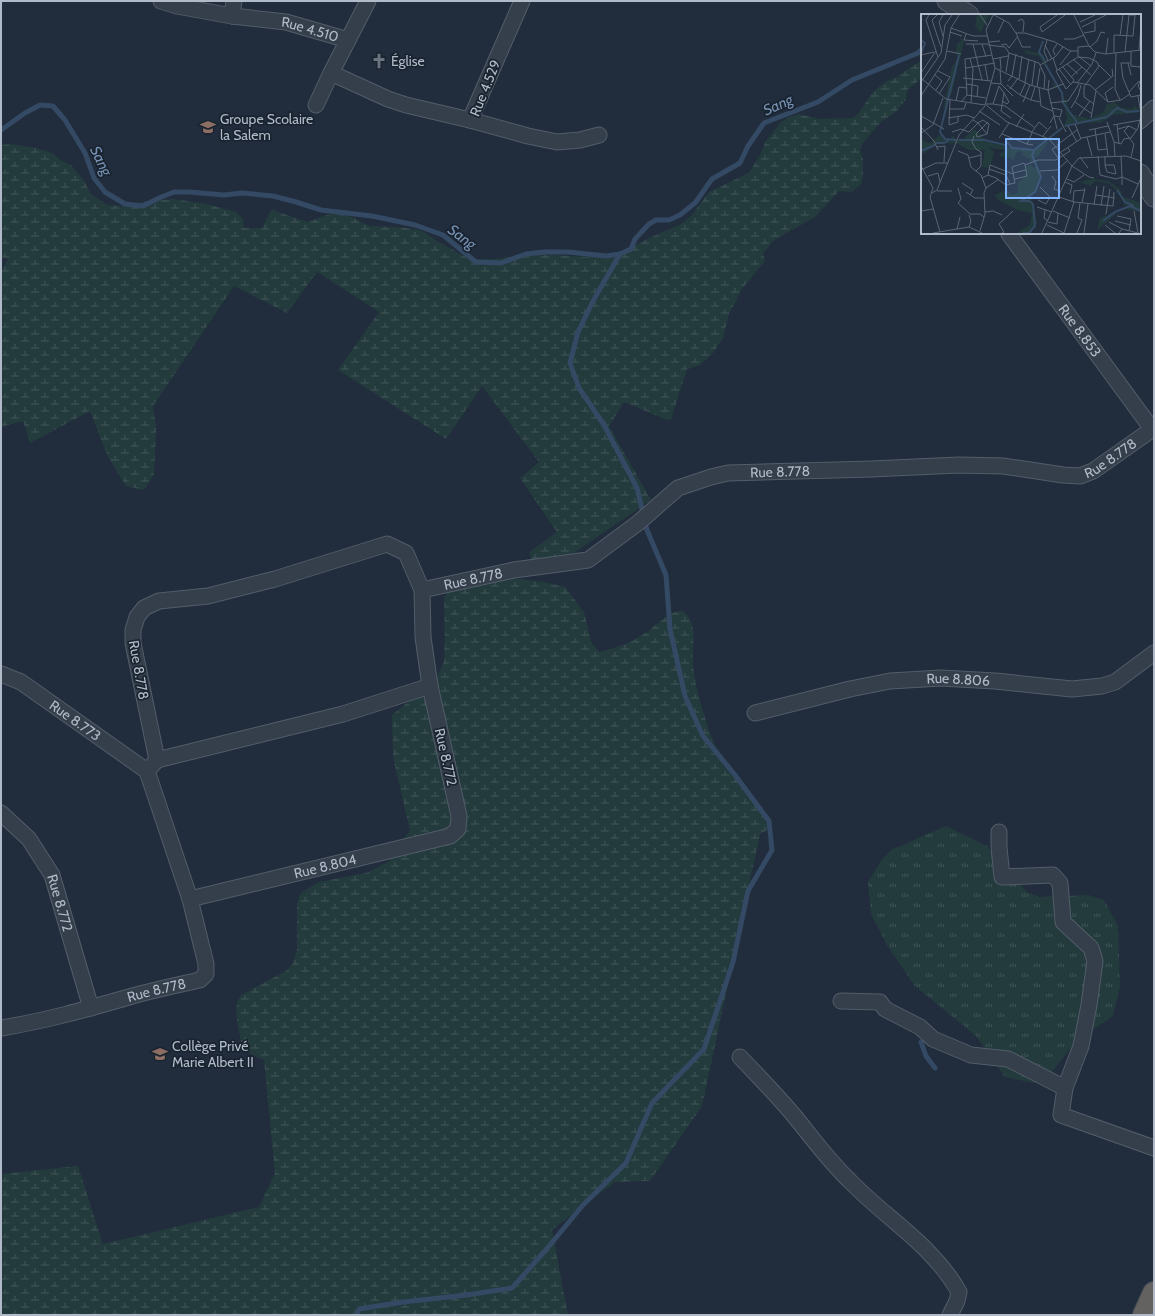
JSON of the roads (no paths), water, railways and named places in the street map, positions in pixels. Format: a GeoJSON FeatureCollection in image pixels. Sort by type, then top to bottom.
{"type":"FeatureCollection","features":[{"type":"Feature","properties":{"kind":"highway"},"geometry":{"type":"LineString","coordinates":[[1144,1315],[1154,1292]]}},
{"type":"Feature","properties":{"kind":"street","name":"Rue 4.510"},"geometry":{"type":"LineString","coordinates":[[161,1],[177,6],[232,16],[286,22],[348,40],[316,105]]}},
{"type":"Feature","properties":{"kind":"street"},"geometry":{"type":"LineString","coordinates":[[232,16],[234,1]]}},
{"type":"Feature","properties":{"kind":"street"},"geometry":{"type":"LineString","coordinates":[[348,40],[368,1]]}},
{"type":"Feature","properties":{"kind":"street","name":"Rue 4.529"},"geometry":{"type":"LineString","coordinates":[[522,1],[470,120],[556,142],[580,140],[599,135]]}},
{"type":"Feature","properties":{"kind":"street"},"geometry":{"type":"LineString","coordinates":[[949,2],[967,14]]}},
{"type":"Feature","properties":{"kind":"street"},"geometry":{"type":"LineString","coordinates":[[331,73],[388,99],[406,105],[470,120]]}},
{"type":"Feature","properties":{"kind":"street"},"geometry":{"type":"LineString","coordinates":[[1141,120],[1154,108]]}},
{"type":"Feature","properties":{"kind":"street"},"geometry":{"type":"LineString","coordinates":[[1141,176],[1154,197]]}},
{"type":"Feature","properties":{"kind":"street","name":"Rue 8.853"},"geometry":{"type":"LineString","coordinates":[[1009,234],[1153,429]]}},
{"type":"Feature","properties":{"kind":"street","name":"Rue 8.778"},"geometry":{"type":"LineString","coordinates":[[422,590],[514,570],[588,560],[638,523],[678,488],[719,474],[959,465],[1003,466],[1080,476],[1093,471],[1153,429]]}},
{"type":"Feature","properties":{"kind":"street","name":"Rue 8.778"},"geometry":{"type":"LineString","coordinates":[[1,1028],[28,1024],[200,980],[206,974],[206,964],[190,899],[152,765],[133,643],[133,630],[137,616],[144,608],[159,601],[208,596],[275,579],[387,544],[406,553],[422,590],[423,637],[430,686]]}},
{"type":"Feature","properties":{"kind":"street","name":"Rue 8.806"},"geometry":{"type":"LineString","coordinates":[[755,713],[850,689],[890,681],[941,678],[995,681],[1072,689],[1102,686],[1115,682],[1154,653]]}},
{"type":"Feature","properties":{"kind":"street","name":"Rue 8.773"},"geometry":{"type":"LineString","coordinates":[[1,674],[21,682],[152,765]]}},
{"type":"Feature","properties":{"kind":"street"},"geometry":{"type":"LineString","coordinates":[[152,765],[343,714],[430,686]]}},
{"type":"Feature","properties":{"kind":"street","name":"Rue 8.772"},"geometry":{"type":"LineString","coordinates":[[430,686],[460,816],[458,829]]}},
{"type":"Feature","properties":{"kind":"street","name":"Rue 8.772"},"geometry":{"type":"LineString","coordinates":[[1,812],[29,839],[52,875],[91,1008]]}},
{"type":"Feature","properties":{"kind":"street","name":"Rue 8.804"},"geometry":{"type":"LineString","coordinates":[[190,899],[450,836],[458,829]]}},
{"type":"Feature","properties":{"kind":"street"},"geometry":{"type":"LineString","coordinates":[[999,832],[1002,877],[1053,875],[1060,883],[1063,922],[1091,948],[1095,961],[1090,1005],[1081,1046],[1065,1088],[1061,1115],[1154,1148]]}},
{"type":"Feature","properties":{"kind":"street"},"geometry":{"type":"LineString","coordinates":[[841,1001],[880,1002],[885,1009],[920,1027],[933,1039],[971,1055],[1008,1059],[1065,1088]]}},
{"type":"Feature","properties":{"kind":"street"},"geometry":{"type":"LineString","coordinates":[[740,1057],[795,1117],[849,1181],[934,1256],[959,1292],[957,1301],[950,1315]]}},
{"type":"Feature","properties":{"kind":"waterway","name":"Sang"},"geometry":{"type":"LineString","coordinates":[[1,130],[25,113],[40,105],[53,106],[65,120],[85,153],[94,178],[105,192],[125,204],[143,206],[174,192],[224,195],[242,193],[273,196],[321,210],[372,216],[415,225],[443,235],[476,262],[501,263],[526,254],[544,252],[568,252],[606,256],[620,254],[631,249],[635,239],[649,224],[656,220],[669,220],[680,215],[695,203],[712,179],[740,163],[748,146],[764,123],[818,102],[852,80],[918,53],[921,50]]}},
{"type":"Feature","properties":{"kind":"waterway"},"geometry":{"type":"LineString","coordinates":[[357,1315],[359,1309],[512,1288],[583,1205],[626,1163],[652,1103],[704,1049],[733,962],[748,891],[772,850],[769,821],[735,775],[703,736],[685,696],[670,629],[666,575],[647,530],[637,488],[604,425],[579,388],[570,363],[578,332],[593,301],[620,254]]}},
{"type":"Feature","properties":{"kind":"waterway"},"geometry":{"type":"LineString","coordinates":[[921,1042],[926,1056],[935,1068]]}},
{"type":"Feature","properties":{"kind":"place","name":"Église"},"geometry":{"type":"Point","coordinates":[379,61]}},
{"type":"Feature","properties":{"kind":"place","name":"Groupe Scolaire la Salem"},"geometry":{"type":"Point","coordinates":[208,127]}},
{"type":"Feature","properties":{"kind":"place","name":"Collège Privé Marie Albert II"},"geometry":{"type":"Point","coordinates":[160,1054]}}]}
